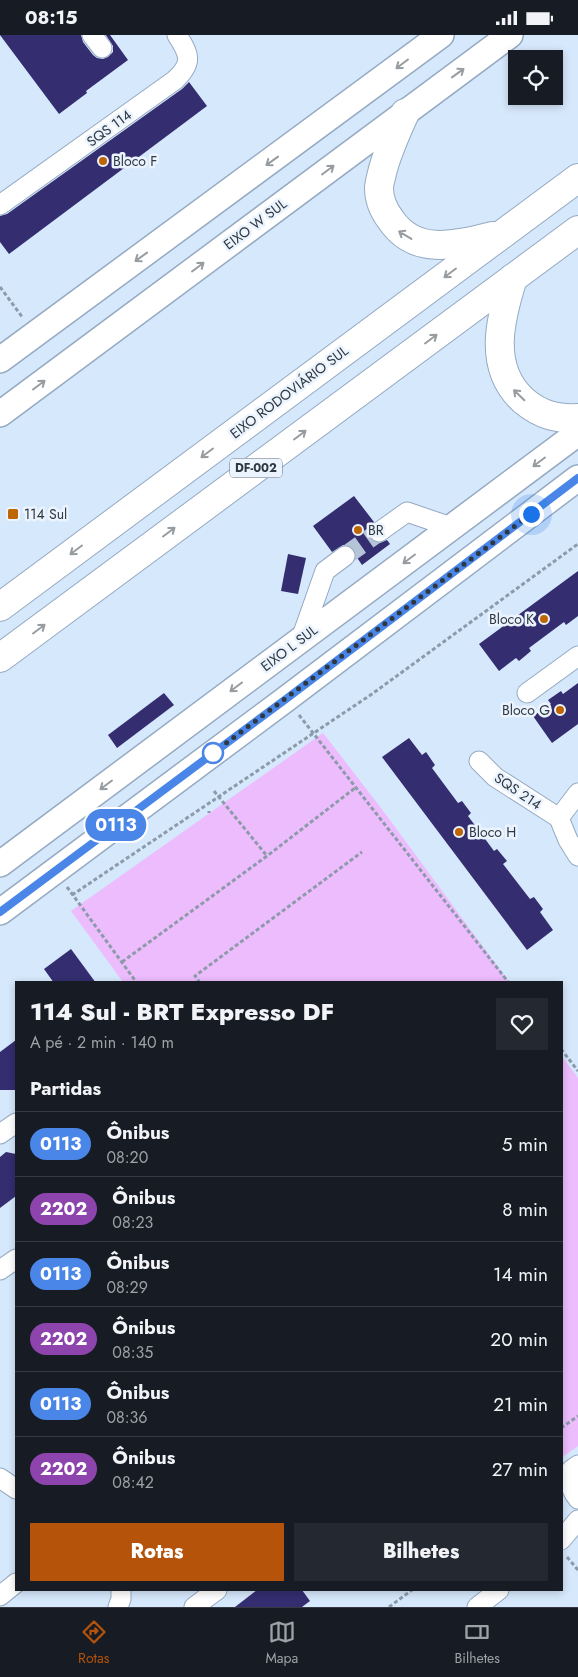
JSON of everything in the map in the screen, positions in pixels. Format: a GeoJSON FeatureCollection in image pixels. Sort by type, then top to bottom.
{"type":"FeatureCollection","features":[{"type":"Feature","properties":{"kind":"highway"},"geometry":{"type":"LineString","coordinates":[[405,113],[386,154],[379,188],[384,210],[398,231],[415,241],[441,245],[455,245],[503,233]]}},
{"type":"Feature","properties":{"kind":"highway","name":"EIXO RODOVIÁRIO SUL"},"geometry":{"type":"LineString","coordinates":[[0,607],[578,177]]}},
{"type":"Feature","properties":{"kind":"highway","name":"DF-002"},"geometry":{"type":"LineString","coordinates":[[0,658],[578,230]]}},
{"type":"Feature","properties":{"kind":"highway"},"geometry":{"type":"LineString","coordinates":[[513,278],[504,307],[500,345],[501,362],[506,377],[514,391],[535,410],[549,416],[578,418]]}},
{"type":"Feature","properties":{"kind":"main road"},"geometry":{"type":"LineString","coordinates":[[0,360],[441,35]]}},
{"type":"Feature","properties":{"kind":"main road","name":"EIXO W SUL"},"geometry":{"type":"LineString","coordinates":[[0,414],[510,35]]}},
{"type":"Feature","properties":{"kind":"main road","name":"EIXO L SUL"},"geometry":{"type":"LineString","coordinates":[[0,864],[578,433]]}},
{"type":"Feature","properties":{"kind":"main road"},"geometry":{"type":"LineString","coordinates":[[0,912],[578,478]]}},
{"type":"Feature","properties":{"kind":"street","name":"SQS 114"},"geometry":{"type":"LineString","coordinates":[[0,205],[92,141],[185,71],[188,59],[186,49],[177,35]]}},
{"type":"Feature","properties":{"kind":"street"},"geometry":{"type":"LineString","coordinates":[[378,532],[407,512],[451,527]]}},
{"type":"Feature","properties":{"kind":"street"},"geometry":{"type":"LineString","coordinates":[[301,639],[324,571],[345,556]]}},
{"type":"Feature","properties":{"kind":"street"},"geometry":{"type":"LineString","coordinates":[[526,693],[578,656]]}},
{"type":"Feature","properties":{"kind":"street","name":"SQS 214"},"geometry":{"type":"LineString","coordinates":[[479,761],[495,777],[559,818]]}},
{"type":"Feature","properties":{"kind":"street"},"geometry":{"type":"LineString","coordinates":[[578,793],[559,818],[568,840],[578,857]]}},
{"type":"Feature","properties":{"kind":"street"},"geometry":{"type":"LineString","coordinates":[[0,1134],[15,1124]]}},
{"type":"Feature","properties":{"kind":"street"},"geometry":{"type":"LineString","coordinates":[[0,1271],[15,1260]]}},
{"type":"Feature","properties":{"kind":"street"},"geometry":{"type":"LineString","coordinates":[[578,1465],[571,1470],[569,1479],[574,1495],[578,1499]]}},
{"type":"Feature","properties":{"kind":"street"},"geometry":{"type":"LineString","coordinates":[[0,1478],[15,1488]]}},
{"type":"Feature","properties":{"kind":"street"},"geometry":{"type":"LineString","coordinates":[[563,1540],[578,1521]]}},
{"type":"Feature","properties":{"kind":"street"},"geometry":{"type":"LineString","coordinates":[[563,1541],[578,1535]]}},
{"type":"Feature","properties":{"kind":"street"},"geometry":{"type":"LineString","coordinates":[[0,1596],[15,1584]]}},
{"type":"Feature","properties":{"kind":"street"},"geometry":{"type":"LineString","coordinates":[[118,1607],[122,1591]]}},
{"type":"Feature","properties":{"kind":"street"},"geometry":{"type":"LineString","coordinates":[[194,1607],[216,1591]]}},
{"type":"Feature","properties":{"kind":"street"},"geometry":{"type":"LineString","coordinates":[[477,1607],[498,1591]]}},
{"type":"Feature","properties":{"kind":"path"},"geometry":{"type":"LineString","coordinates":[[0,287],[36,334]]}},
{"type":"Feature","properties":{"kind":"path"},"geometry":{"type":"LineString","coordinates":[[72,895],[372,694],[578,544]]}},
{"type":"Feature","properties":{"kind":"path"},"geometry":{"type":"LineString","coordinates":[[286,699],[506,981]]}},
{"type":"Feature","properties":{"kind":"path"},"geometry":{"type":"LineString","coordinates":[[122,962],[267,856],[355,788]]}},
{"type":"Feature","properties":{"kind":"path"},"geometry":{"type":"LineString","coordinates":[[214,791],[267,856]]}},
{"type":"Feature","properties":{"kind":"path"},"geometry":{"type":"LineString","coordinates":[[198,981],[195,977],[362,852]]}},
{"type":"Feature","properties":{"kind":"path"},"geometry":{"type":"LineString","coordinates":[[55,871],[136,981]]}},
{"type":"Feature","properties":{"kind":"path"},"geometry":{"type":"LineString","coordinates":[[563,1052],[578,1071]]}},
{"type":"Feature","properties":{"kind":"path"},"geometry":{"type":"LineString","coordinates":[[563,1427],[578,1416]]}},
{"type":"Feature","properties":{"kind":"path"},"geometry":{"type":"LineString","coordinates":[[563,1553],[578,1570]]}},
{"type":"Feature","properties":{"kind":"path"},"geometry":{"type":"LineString","coordinates":[[389,1607],[411,1591]]}},
{"type":"Feature","properties":{"kind":"shaded area"},"geometry":{"type":"Polygon","coordinates":[[[323,733],[381,808],[508,981],[122,981],[71,911],[323,733]]]}},
{"type":"Feature","properties":{"kind":"shaded area"},"geometry":{"type":"Polygon","coordinates":[[[563,1058],[578,1078],[578,1446],[563,1457],[563,1058]]]}},
{"type":"Feature","properties":{"kind":"building"},"geometry":{"type":"Polygon","coordinates":[[[0,35],[81,35],[83,42],[93,55],[103,59],[113,52],[113,46],[106,35],[110,35],[128,60],[59,114],[0,35]]]}},
{"type":"Feature","properties":{"kind":"building","name":"Bloco F"},"geometry":{"type":"Polygon","coordinates":[[[189,82],[207,106],[9,254],[0,242],[0,216],[7,214],[182,89],[189,82]]]}},
{"type":"Feature","properties":{"kind":"building","name":"BR"},"geometry":{"type":"Polygon","coordinates":[[[354,496],[374,522],[369,528],[368,534],[370,539],[380,543],[387,540],[390,544],[362,565],[354,550],[349,546],[343,545],[332,552],[313,526],[354,496]]]}},
{"type":"Feature","properties":{"kind":"building"},"geometry":{"type":"Polygon","coordinates":[[[288,554],[306,558],[298,594],[281,591],[288,554]]]}},
{"type":"Feature","properties":{"kind":"building","name":"Bloco K"},"geometry":{"type":"Polygon","coordinates":[[[578,571],[578,616],[566,625],[564,622],[529,648],[531,651],[519,661],[516,658],[499,671],[479,644],[578,571]]]}},
{"type":"Feature","properties":{"kind":"building","name":"Bloco G"},"geometry":{"type":"Polygon","coordinates":[[[578,683],[578,724],[552,743],[533,716],[551,704],[548,700],[561,691],[563,694],[578,683]]]}},
{"type":"Feature","properties":{"kind":"building"},"geometry":{"type":"Polygon","coordinates":[[[164,693],[174,705],[117,748],[108,735],[164,693]]]}},
{"type":"Feature","properties":{"kind":"building","name":"Bloco H"},"geometry":{"type":"Polygon","coordinates":[[[409,738],[422,755],[426,752],[435,765],[432,768],[458,803],[462,801],[471,813],[468,816],[494,851],[497,849],[507,861],[503,864],[530,899],[534,897],[543,909],[540,912],[553,930],[527,950],[382,757],[409,738]]]}},
{"type":"Feature","properties":{"kind":"building"},"geometry":{"type":"Polygon","coordinates":[[[71,949],[95,981],[53,981],[44,969],[71,949]]]}},
{"type":"Feature","properties":{"kind":"building"},"geometry":{"type":"Polygon","coordinates":[[[15,1041],[15,1090],[0,1090],[0,1052],[15,1041]]]}},
{"type":"Feature","properties":{"kind":"building"},"geometry":{"type":"Polygon","coordinates":[[[6,1152],[15,1154],[15,1197],[0,1208],[0,1157],[6,1152]]]}},
{"type":"Feature","properties":{"kind":"building"},"geometry":{"type":"Polygon","coordinates":[[[256,1591],[303,1591],[310,1601],[302,1607],[235,1607],[256,1591]]]}},
{"type":"Feature","properties":{"kind":"tunnel"},"geometry":{"type":"LineString","coordinates":[[345,556],[379,532]]}},
{"type":"Feature","properties":{"kind":"bus line","name":"0113"},"geometry":{"type":"LineString","coordinates":[[0,912],[578,478]]}},
{"type":"Feature","properties":{"kind":"place","name":"Bloco F"},"geometry":{"type":"Point","coordinates":[103,161]}},
{"type":"Feature","properties":{"kind":"place","name":"114 Sul"},"geometry":{"type":"Point","coordinates":[13,514]}},
{"type":"Feature","properties":{"kind":"place","name":"BR"},"geometry":{"type":"Point","coordinates":[358,530]}},
{"type":"Feature","properties":{"kind":"place","name":"Bloco K"},"geometry":{"type":"Point","coordinates":[544,619]}},
{"type":"Feature","properties":{"kind":"place","name":"Bloco G"},"geometry":{"type":"Point","coordinates":[560,710]}},
{"type":"Feature","properties":{"kind":"place","name":"Bloco H"},"geometry":{"type":"Point","coordinates":[459,832]}},
{"type":"Feature","properties":{"kind":"route"},"geometry":{"type":"LineString","coordinates":[[213,753],[209,756],[531,514]]}}]}
